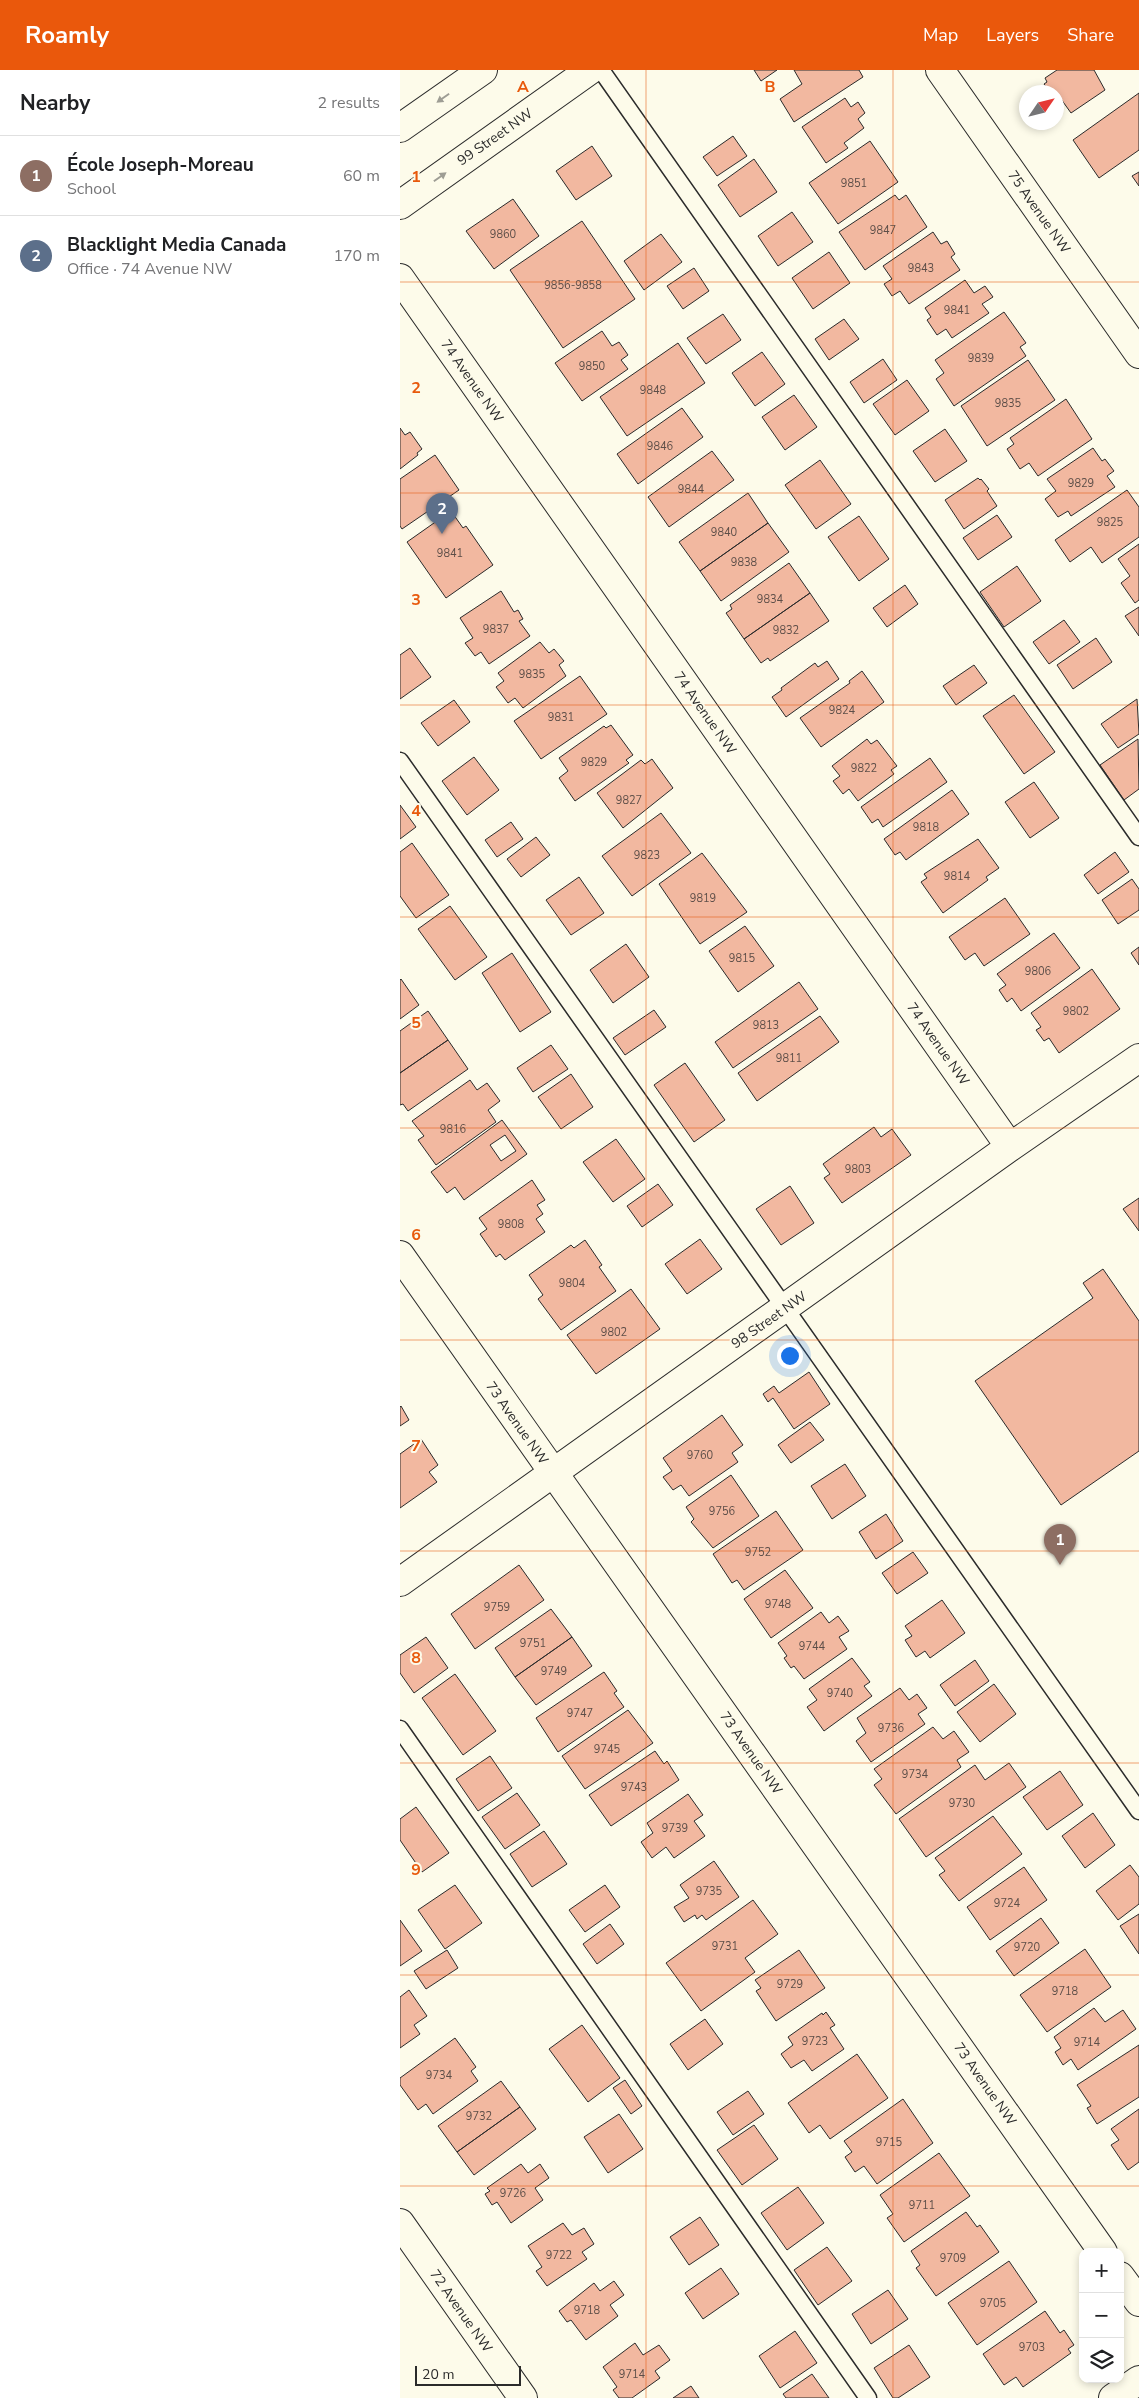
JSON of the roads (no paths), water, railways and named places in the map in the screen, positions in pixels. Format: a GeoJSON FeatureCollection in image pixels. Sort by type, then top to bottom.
{"type":"FeatureCollection","features":[{"type":"Feature","properties":{"kind":"street"},"geometry":{"type":"LineString","coordinates":[[400,128],[483,70]]}},
{"type":"Feature","properties":{"kind":"street","name":"99 Street NW"},"geometry":{"type":"LineString","coordinates":[[400,205],[590,70]]}},
{"type":"Feature","properties":{"kind":"street","name":"75 Avenue NW"},"geometry":{"type":"LineString","coordinates":[[940,70],[1139,354]]}},
{"type":"Feature","properties":{"kind":"street","name":"74 Avenue NW"},"geometry":{"type":"LineString","coordinates":[[400,278],[1010,1147]]}},
{"type":"Feature","properties":{"kind":"street","name":"98 Street NW"},"geometry":{"type":"LineString","coordinates":[[400,1582],[1010,1147],[1139,1058]]}},
{"type":"Feature","properties":{"kind":"street","name":"73 Avenue NW"},"geometry":{"type":"LineString","coordinates":[[400,1255],[1100,2248]]}},
{"type":"Feature","properties":{"kind":"street","name":"72 Avenue NW"},"geometry":{"type":"LineString","coordinates":[[400,2223],[523,2398]]}},
{"type":"Feature","properties":{"kind":"street"},"geometry":{"type":"LineString","coordinates":[[1124,2281],[1139,2302]]}},
{"type":"Feature","properties":{"kind":"street"},"geometry":{"type":"LineString","coordinates":[[1113,2398],[1139,2380]]}},
{"type":"Feature","properties":{"kind":"lane"},"geometry":{"type":"LineString","coordinates":[[601,70],[1139,837]]}},
{"type":"Feature","properties":{"kind":"lane"},"geometry":{"type":"LineString","coordinates":[[400,761],[1139,1811]]}},
{"type":"Feature","properties":{"kind":"lane"},"geometry":{"type":"LineString","coordinates":[[400,1729],[868,2398]]}},
{"type":"Feature","properties":{"kind":"place","name":"Blacklight Media Canada"},"geometry":{"type":"Point","coordinates":[442,534]}},
{"type":"Feature","properties":{"kind":"place","name":"École Joseph-Moreau"},"geometry":{"type":"Point","coordinates":[1060,1565]}}]}
